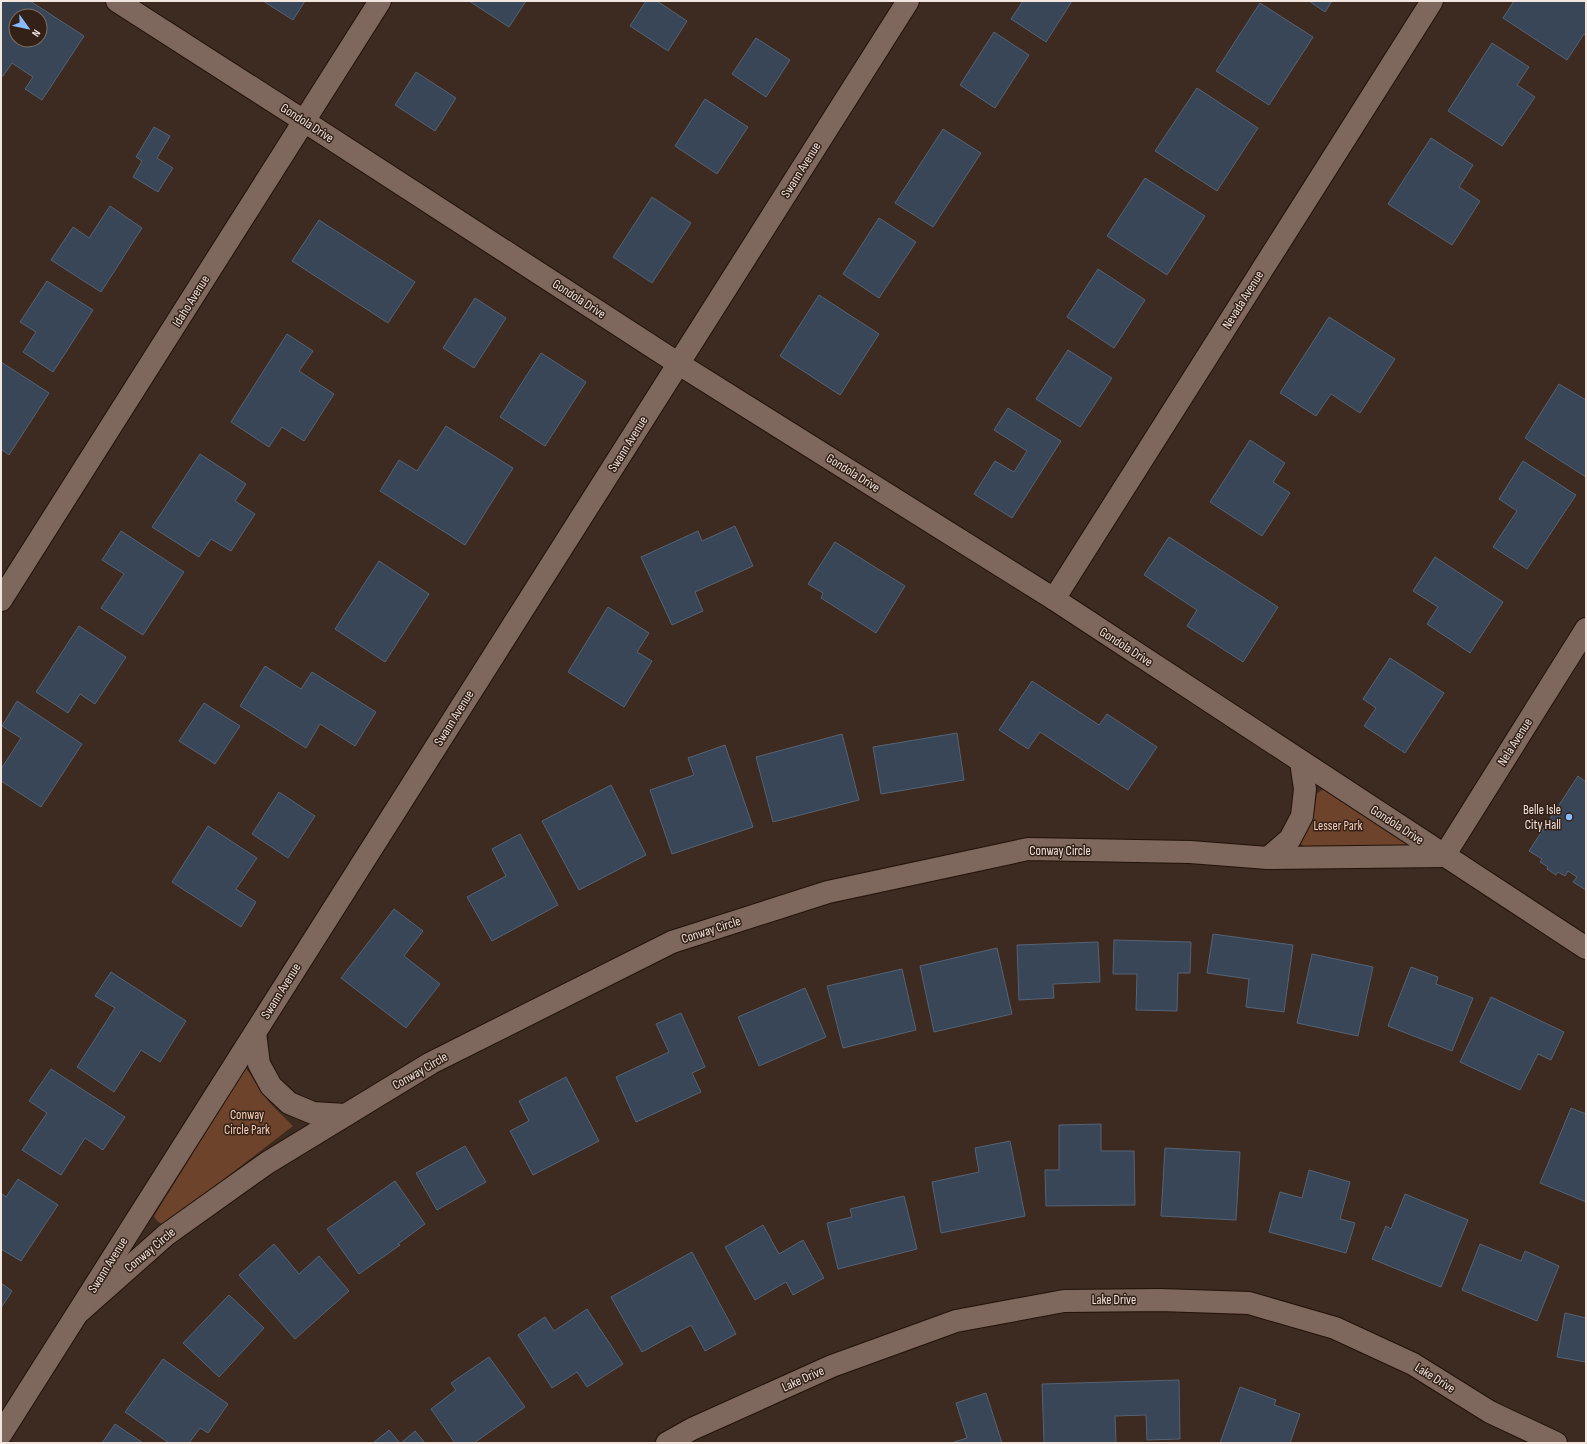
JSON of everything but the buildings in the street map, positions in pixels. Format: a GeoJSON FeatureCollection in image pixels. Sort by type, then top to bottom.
{"type":"FeatureCollection","features":[{"type":"Feature","properties":{"kind":"street","name":"Gondola Drive"},"geometry":{"type":"LineString","coordinates":[[117,1],[679,364],[1054,599],[1586,948]]}},
{"type":"Feature","properties":{"kind":"street","name":"Idaho Avenue"},"geometry":{"type":"LineString","coordinates":[[1,600],[380,1]]}},
{"type":"Feature","properties":{"kind":"street","name":"Swann Avenue"},"geometry":{"type":"LineString","coordinates":[[1,1434],[908,1]]}},
{"type":"Feature","properties":{"kind":"street","name":"Nevada Avenue"},"geometry":{"type":"LineString","coordinates":[[1054,599],[1432,1]]}},
{"type":"Feature","properties":{"kind":"street","name":"Nela Avenue"},"geometry":{"type":"LineString","coordinates":[[1444,856],[1586,629]]}},
{"type":"Feature","properties":{"kind":"street"},"geometry":{"type":"LineString","coordinates":[[1268,858],[1290,839],[1302,816],[1306,789],[1301,762]]}},
{"type":"Feature","properties":{"kind":"street","name":"Conway Circle"},"geometry":{"type":"LineString","coordinates":[[78,1313],[166,1235],[267,1163],[431,1063],[672,942],[828,892],[1028,849],[1190,852],[1268,858],[1444,856]]}},
{"type":"Feature","properties":{"kind":"street"},"geometry":{"type":"LineString","coordinates":[[255,1033],[259,1064],[271,1086],[289,1103],[313,1113],[346,1115]]}},
{"type":"Feature","properties":{"kind":"street","name":"Lake Drive"},"geometry":{"type":"LineString","coordinates":[[667,1443],[692,1429],[832,1366],[956,1321],[1064,1301],[1160,1300],[1249,1303],[1335,1328],[1413,1364],[1490,1412],[1556,1443]]}},
{"type":"Feature","properties":{"kind":"green space","name":"Lesser Park"},"geometry":{"type":"Polygon","coordinates":[[[1322,790],[1327,790],[1407,844],[1409,851],[1305,847],[1301,844],[1301,840],[1313,819],[1317,793],[1322,790]]]}},
{"type":"Feature","properties":{"kind":"green space","name":"Conway Circle Park"},"geometry":{"type":"Polygon","coordinates":[[[246,1068],[269,1102],[293,1126],[164,1225],[157,1221],[154,1216],[246,1068]]]}},
{"type":"Feature","properties":{"kind":"place","name":"Belle Isle City Hall"},"geometry":{"type":"Point","coordinates":[1569,817]}}]}
